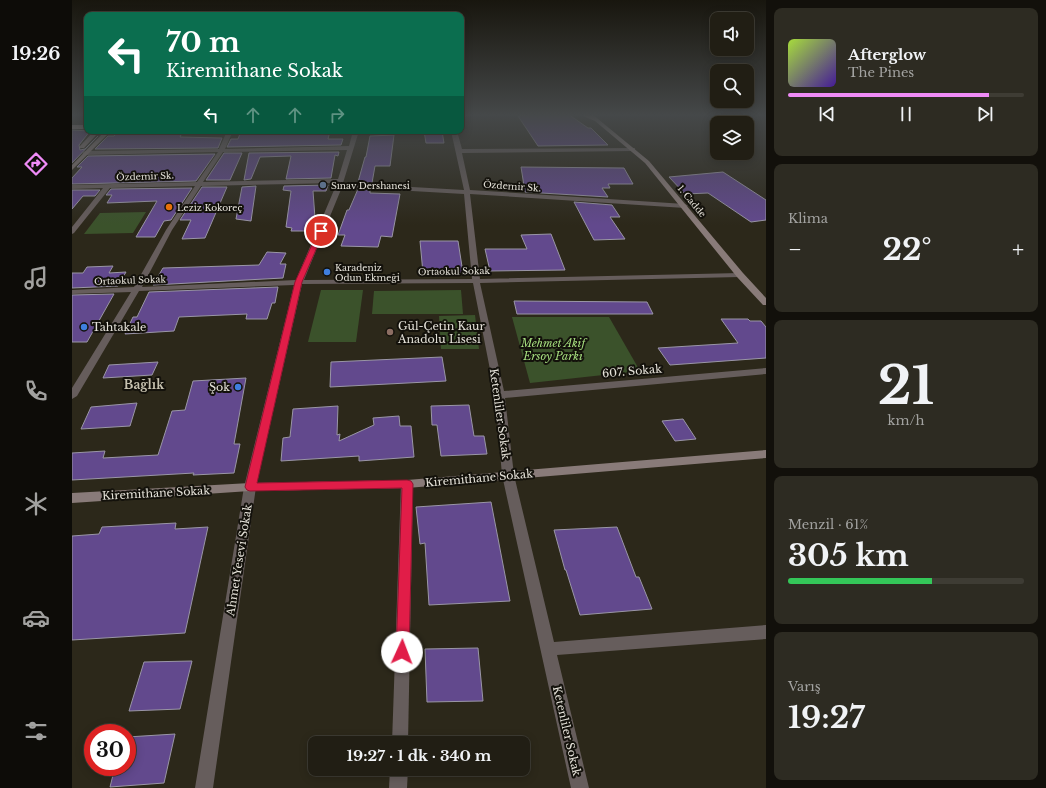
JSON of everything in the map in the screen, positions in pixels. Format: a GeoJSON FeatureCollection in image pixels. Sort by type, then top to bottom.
{"type":"FeatureCollection","features":[{"type":"Feature","properties":{"kind":"street"},"geometry":{"type":"LineString","coordinates":[[76,154],[79,151]]}},
{"type":"Feature","properties":{"kind":"street"},"geometry":{"type":"LineString","coordinates":[[72,168],[88,151]]}},
{"type":"Feature","properties":{"kind":"street"},"geometry":{"type":"LineString","coordinates":[[72,396],[136,290],[169,230],[221,151]]}},
{"type":"Feature","properties":{"kind":"street"},"geometry":{"type":"LineString","coordinates":[[86,153],[231,151]]}},
{"type":"Feature","properties":{"kind":"street","name":"Ahmet Yesevi Sokak"},"geometry":{"type":"LineString","coordinates":[[204,788],[250,487],[299,282],[331,207],[350,151]]}},
{"type":"Feature","properties":{"kind":"street"},"geometry":{"type":"LineString","coordinates":[[459,151],[472,151]]}},
{"type":"Feature","properties":{"kind":"street","name":"Ketenliler Sokak"},"geometry":{"type":"LineString","coordinates":[[459,151],[467,192],[476,281],[500,395],[508,475],[580,788]]}},
{"type":"Feature","properties":{"kind":"street","name":"1. Cadde"},"geometry":{"type":"LineString","coordinates":[[636,151],[648,162],[740,275],[766,303]]}},
{"type":"Feature","properties":{"kind":"street","name":"Özdemir Sk."},"geometry":{"type":"LineString","coordinates":[[72,187],[339,183],[685,206]]}},
{"type":"Feature","properties":{"kind":"street"},"geometry":{"type":"LineString","coordinates":[[72,232],[108,186]]}},
{"type":"Feature","properties":{"kind":"street","name":"Ortaokul Sokak"},"geometry":{"type":"LineString","coordinates":[[72,292],[299,282],[476,281],[740,275]]}},
{"type":"Feature","properties":{"kind":"street","name":"607. Sokak"},"geometry":{"type":"LineString","coordinates":[[500,395],[766,371]]}},
{"type":"Feature","properties":{"kind":"street","name":"Kiremithane Sokak"},"geometry":{"type":"LineString","coordinates":[[72,498],[250,487],[407,484],[766,454]]}},
{"type":"Feature","properties":{"kind":"street"},"geometry":{"type":"LineString","coordinates":[[400,736],[407,484]]}},
{"type":"Feature","properties":{"kind":"street"},"geometry":{"type":"LineString","coordinates":[[548,649],[766,632]]}},
{"type":"Feature","properties":{"kind":"street"},"geometry":{"type":"LineString","coordinates":[[398,788],[399,776]]}},
{"type":"Feature","properties":{"kind":"green space"},"geometry":{"type":"Polygon","coordinates":[[[146,212],[133,233],[84,234],[100,213],[146,212]]]}},
{"type":"Feature","properties":{"kind":"green space"},"geometry":{"type":"Polygon","coordinates":[[[321,290],[363,290],[356,342],[308,342],[321,290]]]}},
{"type":"Feature","properties":{"kind":"green space"},"geometry":{"type":"Polygon","coordinates":[[[461,290],[463,314],[372,314],[374,291],[461,290]]]}},
{"type":"Feature","properties":{"kind":"green space"},"geometry":{"type":"Polygon","coordinates":[[[475,315],[479,349],[441,349],[439,316],[475,315]]]}},
{"type":"Feature","properties":{"kind":"green space","name":"Mehmet Akif Ersoy Parkı"},"geometry":{"type":"Polygon","coordinates":[[[512,317],[609,317],[640,371],[530,383],[512,317]]]}},
{"type":"Feature","properties":{"kind":"building"},"geometry":{"type":"Polygon","coordinates":[[[72,151],[84,151],[72,163],[72,151]]]}},
{"type":"Feature","properties":{"kind":"building"},"geometry":{"type":"Polygon","coordinates":[[[367,151],[392,151],[390,166],[375,166],[372,183],[358,182],[367,151]]]}},
{"type":"Feature","properties":{"kind":"building"},"geometry":{"type":"Polygon","coordinates":[[[339,152],[338,156],[335,155],[331,178],[286,179],[291,156],[260,157],[251,179],[244,180],[249,153],[339,152]]]}},
{"type":"Feature","properties":{"kind":"building"},"geometry":{"type":"Polygon","coordinates":[[[224,153],[242,153],[230,180],[206,180],[224,153]]]}},
{"type":"Feature","properties":{"kind":"building"},"geometry":{"type":"Polygon","coordinates":[[[215,154],[196,181],[72,184],[72,178],[82,167],[77,167],[88,156],[215,154]]]}},
{"type":"Feature","properties":{"kind":"building"},"geometry":{"type":"Polygon","coordinates":[[[521,167],[624,168],[633,184],[608,184],[610,188],[602,188],[608,197],[525,192],[521,167]]]}},
{"type":"Feature","properties":{"kind":"building"},"geometry":{"type":"Polygon","coordinates":[[[723,172],[766,200],[766,220],[751,222],[708,193],[685,194],[669,177],[723,172]]]}},
{"type":"Feature","properties":{"kind":"building"},"geometry":{"type":"Polygon","coordinates":[[[328,185],[326,191],[313,191],[315,218],[309,231],[291,231],[292,228],[286,227],[291,191],[283,190],[284,186],[328,185]]]}},
{"type":"Feature","properties":{"kind":"building"},"geometry":{"type":"Polygon","coordinates":[[[256,186],[251,221],[236,219],[242,187],[256,186]]]}},
{"type":"Feature","properties":{"kind":"building"},"geometry":{"type":"Polygon","coordinates":[[[202,187],[227,187],[205,238],[182,239],[191,220],[180,220],[202,187]]]}},
{"type":"Feature","properties":{"kind":"building"},"geometry":{"type":"Polygon","coordinates":[[[192,188],[171,220],[164,221],[155,237],[136,237],[157,201],[107,203],[112,195],[106,195],[111,189],[192,188]]]}},
{"type":"Feature","properties":{"kind":"building"},"geometry":{"type":"Polygon","coordinates":[[[358,189],[370,190],[370,193],[400,194],[392,237],[381,236],[378,247],[341,246],[345,235],[338,235],[347,210],[349,210],[358,189]]]}},
{"type":"Feature","properties":{"kind":"building"},"geometry":{"type":"Polygon","coordinates":[[[72,190],[100,190],[95,196],[83,196],[72,209],[72,190]]]}},
{"type":"Feature","properties":{"kind":"building"},"geometry":{"type":"Polygon","coordinates":[[[574,202],[612,205],[620,217],[610,217],[625,239],[594,240],[574,202]]]}},
{"type":"Feature","properties":{"kind":"building"},"geometry":{"type":"Polygon","coordinates":[[[551,234],[565,270],[490,271],[485,249],[527,249],[521,235],[551,234]]]}},
{"type":"Feature","properties":{"kind":"building"},"geometry":{"type":"Polygon","coordinates":[[[420,241],[458,241],[463,273],[423,273],[420,241]]]}},
{"type":"Feature","properties":{"kind":"building"},"geometry":{"type":"Polygon","coordinates":[[[267,252],[286,253],[280,264],[286,264],[283,278],[153,285],[163,268],[259,265],[267,252]]]}},
{"type":"Feature","properties":{"kind":"building"},"geometry":{"type":"Polygon","coordinates":[[[113,266],[109,273],[126,272],[118,286],[72,288],[72,273],[83,273],[87,267],[113,266]]]}},
{"type":"Feature","properties":{"kind":"building"},"geometry":{"type":"Polygon","coordinates":[[[278,287],[275,303],[272,303],[267,319],[246,319],[247,314],[179,317],[174,331],[125,334],[133,317],[137,317],[149,292],[278,287]]]}},
{"type":"Feature","properties":{"kind":"building","name":"Tahtakale"},"geometry":{"type":"Polygon","coordinates":[[[114,294],[87,342],[72,342],[72,295],[114,294]]]}},
{"type":"Feature","properties":{"kind":"building"},"geometry":{"type":"Polygon","coordinates":[[[514,301],[647,302],[653,314],[517,314],[514,301]]]}},
{"type":"Feature","properties":{"kind":"building"},"geometry":{"type":"Polygon","coordinates":[[[721,319],[748,319],[750,321],[761,321],[766,327],[766,358],[670,365],[658,348],[738,343],[721,319]]]}},
{"type":"Feature","properties":{"kind":"building"},"geometry":{"type":"Polygon","coordinates":[[[442,357],[446,381],[330,387],[331,362],[442,357]]]}},
{"type":"Feature","properties":{"kind":"building"},"geometry":{"type":"Polygon","coordinates":[[[158,362],[152,375],[103,378],[109,365],[158,362]]]}},
{"type":"Feature","properties":{"kind":"building"},"geometry":{"type":"Polygon","coordinates":[[[246,378],[234,444],[240,444],[234,473],[193,475],[194,473],[72,480],[72,453],[105,451],[103,458],[158,455],[172,411],[185,410],[193,381],[246,378]]]}},
{"type":"Feature","properties":{"kind":"building"},"geometry":{"type":"Polygon","coordinates":[[[137,403],[130,426],[81,429],[91,407],[137,403]]]}},
{"type":"Feature","properties":{"kind":"building"},"geometry":{"type":"Polygon","coordinates":[[[469,405],[474,436],[484,436],[487,454],[441,456],[437,425],[432,425],[431,406],[469,405]]]}},
{"type":"Feature","properties":{"kind":"building"},"geometry":{"type":"Polygon","coordinates":[[[338,406],[337,435],[340,434],[339,441],[374,425],[373,418],[399,416],[400,426],[411,426],[414,457],[359,461],[359,456],[281,461],[283,438],[290,437],[293,409],[338,406]]]}},
{"type":"Feature","properties":{"kind":"building"},"geometry":{"type":"Polygon","coordinates":[[[683,419],[696,439],[675,441],[662,421],[683,419]]]}},
{"type":"Feature","properties":{"kind":"building"},"geometry":{"type":"Polygon","coordinates":[[[491,502],[510,601],[429,605],[425,543],[420,544],[416,507],[491,502]]]}},
{"type":"Feature","properties":{"kind":"building"},"geometry":{"type":"Polygon","coordinates":[[[176,523],[175,529],[208,527],[185,633],[72,640],[72,536],[99,534],[102,527],[176,523]]]}},
{"type":"Feature","properties":{"kind":"building"},"geometry":{"type":"Polygon","coordinates":[[[617,527],[636,577],[639,577],[652,609],[580,615],[554,530],[617,527]]]}},
{"type":"Feature","properties":{"kind":"building"},"geometry":{"type":"Polygon","coordinates":[[[478,648],[483,701],[427,702],[425,649],[478,648]]]}},
{"type":"Feature","properties":{"kind":"building"},"geometry":{"type":"Polygon","coordinates":[[[192,661],[180,709],[129,711],[144,662],[192,661]]]}},
{"type":"Feature","properties":{"kind":"building"},"geometry":{"type":"Polygon","coordinates":[[[175,734],[164,783],[110,787],[113,776],[136,776],[136,736],[175,734]]]}},
{"type":"Feature","properties":{"kind":"place","name":"Sınav Dershanesi"},"geometry":{"type":"Point","coordinates":[323,185]}},
{"type":"Feature","properties":{"kind":"place","name":"Leziz Kokoreç"},"geometry":{"type":"Point","coordinates":[169,207]}},
{"type":"Feature","properties":{"kind":"place","name":"Karadeniz Odun Ekmeği"},"geometry":{"type":"Point","coordinates":[327,272]}},
{"type":"Feature","properties":{"kind":"place","name":"Tahtakale"},"geometry":{"type":"Point","coordinates":[84,327]}},
{"type":"Feature","properties":{"kind":"place","name":"Gül-Çetin Kaur Anadolu Lisesi"},"geometry":{"type":"Point","coordinates":[390,332]}},
{"type":"Feature","properties":{"kind":"place","name":"Şok"},"geometry":{"type":"Point","coordinates":[238,387]}},
{"type":"Feature","properties":{"kind":"district","name":"Bağlık"},"geometry":{"type":"Point","coordinates":[144,384]}},
{"type":"Feature","properties":{"kind":"route"},"geometry":{"type":"LineString","coordinates":[[321,231],[299,282],[250,487],[407,484],[402,652]]}}]}
